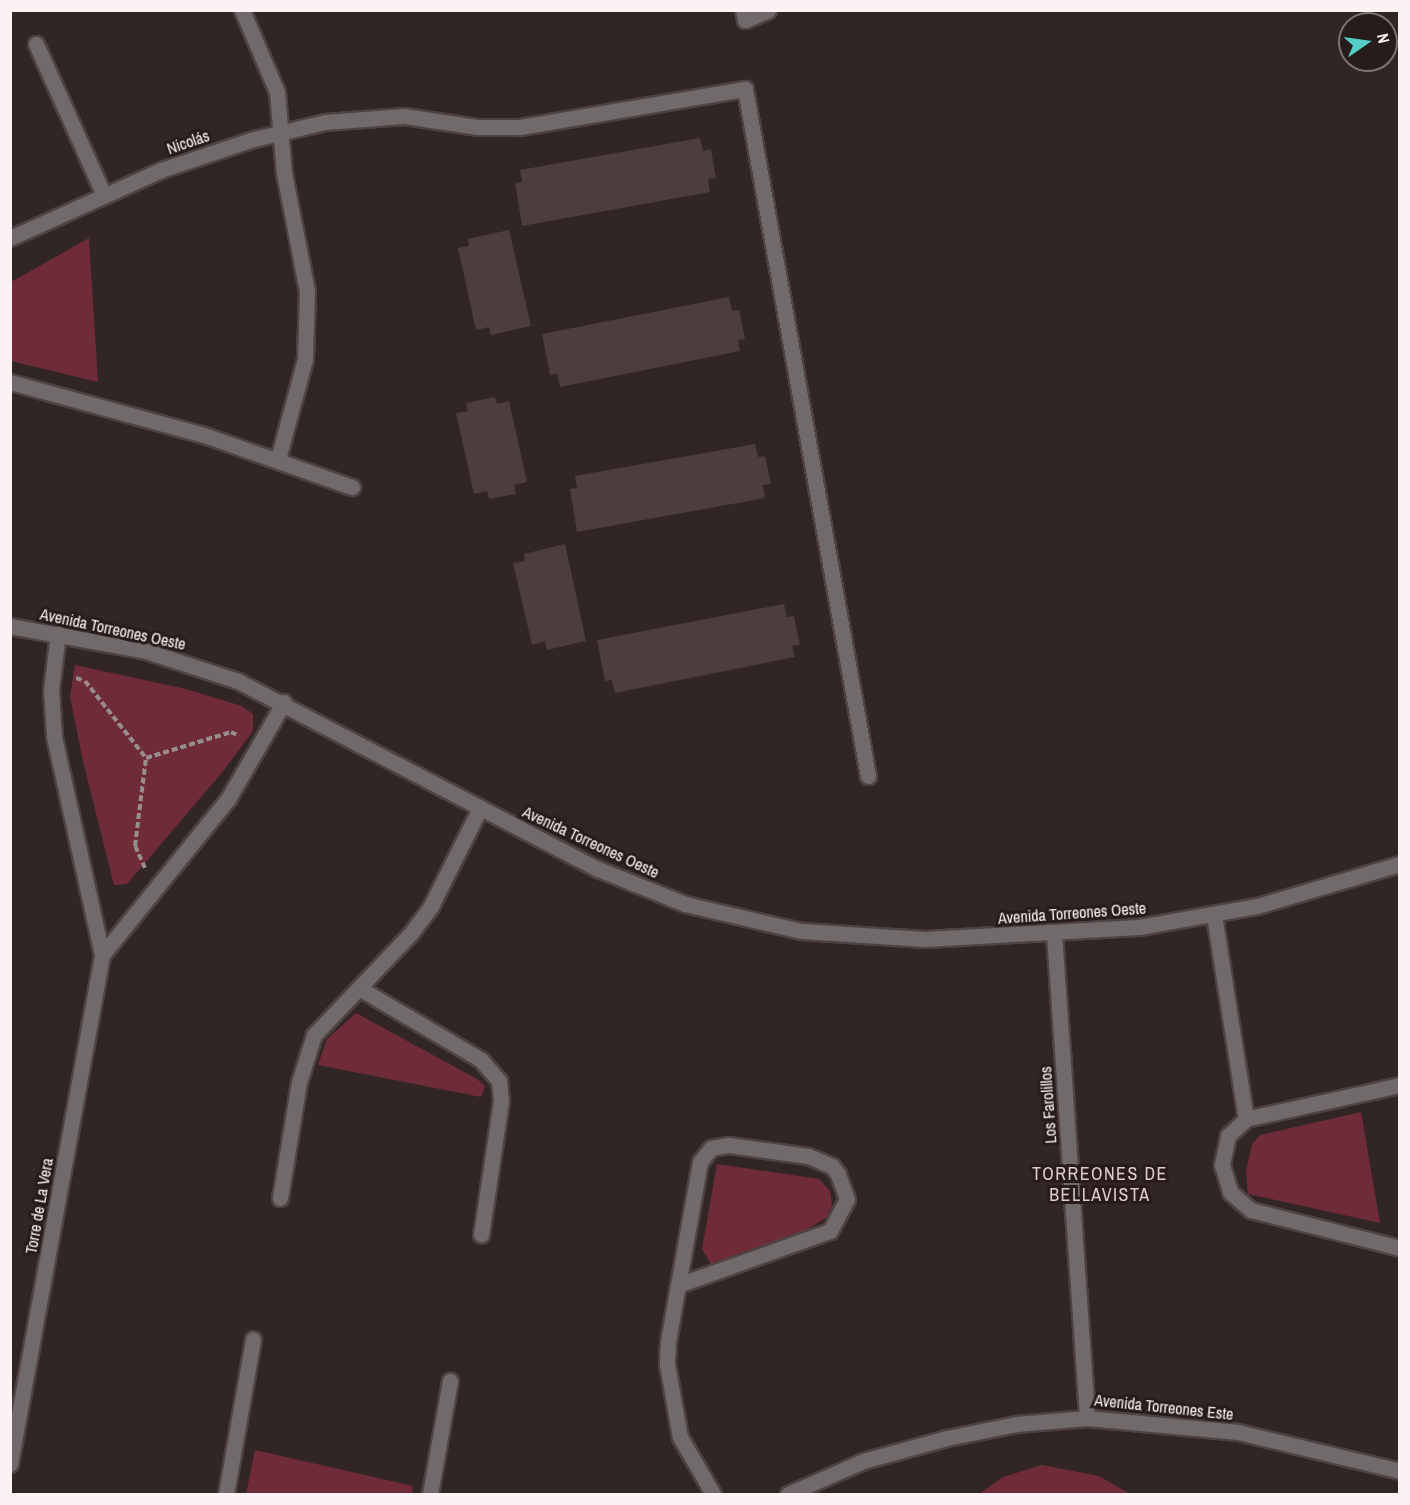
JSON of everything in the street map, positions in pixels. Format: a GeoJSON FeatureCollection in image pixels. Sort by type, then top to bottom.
{"type":"FeatureCollection","features":[{"type":"Feature","properties":{"kind":"street"},"geometry":{"type":"LineString","coordinates":[[242,10],[277,92],[284,173],[303,257],[308,327],[299,392],[278,459]]}},
{"type":"Feature","properties":{"kind":"street"},"geometry":{"type":"LineString","coordinates":[[744,15],[768,10]]}},
{"type":"Feature","properties":{"kind":"street"},"geometry":{"type":"LineString","coordinates":[[36,44],[103,194]]}},
{"type":"Feature","properties":{"kind":"street","name":"Nicolás"},"geometry":{"type":"LineString","coordinates":[[10,238],[103,194],[280,132],[388,116],[478,127],[520,127],[745,89],[868,776]]}},
{"type":"Feature","properties":{"kind":"street"},"geometry":{"type":"LineString","coordinates":[[10,382],[278,459],[352,487]]}},
{"type":"Feature","properties":{"kind":"street","name":"Avenida Torreones Oeste"},"geometry":{"type":"LineString","coordinates":[[10,626],[58,633],[189,664],[285,702],[480,808],[608,874],[743,920],[801,931],[877,938],[1054,933],[1214,915],[1300,896],[1400,864]]}},
{"type":"Feature","properties":{"kind":"street","name":"Torre de La Vera"},"geometry":{"type":"LineString","coordinates":[[10,1464],[102,955],[54,736],[52,669],[58,633]]}},
{"type":"Feature","properties":{"kind":"street","name":"Torre de La Vera"},"geometry":{"type":"LineString","coordinates":[[102,955],[228,799],[263,746],[285,702]]}},
{"type":"Feature","properties":{"kind":"street"},"geometry":{"type":"LineString","coordinates":[[280,1198],[305,1056],[328,1017],[396,952],[431,906],[480,808]]}},
{"type":"Feature","properties":{"kind":"street"},"geometry":{"type":"LineString","coordinates":[[1214,915],[1246,1119]]}},
{"type":"Feature","properties":{"kind":"street","name":"Los Farolillos"},"geometry":{"type":"LineString","coordinates":[[1054,933],[1087,1418]]}},
{"type":"Feature","properties":{"kind":"street"},"geometry":{"type":"LineString","coordinates":[[359,988],[481,1060],[499,1081],[501,1101],[481,1235]]}},
{"type":"Feature","properties":{"kind":"street"},"geometry":{"type":"LineString","coordinates":[[1400,1084],[1246,1119],[1228,1136],[1222,1165],[1224,1179],[1240,1202],[1264,1215],[1400,1248]]}},
{"type":"Feature","properties":{"kind":"street"},"geometry":{"type":"LineString","coordinates":[[678,1285],[830,1231],[847,1199],[838,1174],[808,1156],[729,1145],[711,1148],[700,1162],[678,1285],[667,1364],[672,1409],[688,1455],[713,1494]]}},
{"type":"Feature","properties":{"kind":"street"},"geometry":{"type":"LineString","coordinates":[[226,1494],[253,1339]]}},
{"type":"Feature","properties":{"kind":"street"},"geometry":{"type":"LineString","coordinates":[[429,1494],[450,1381]]}},
{"type":"Feature","properties":{"kind":"street","name":"Avenida Torreones Este"},"geometry":{"type":"LineString","coordinates":[[788,1494],[863,1461],[947,1438],[1016,1424],[1087,1418],[1238,1432],[1400,1471]]}},
{"type":"Feature","properties":{"kind":"path"},"geometry":{"type":"LineString","coordinates":[[52,669],[85,681],[147,758],[135,846],[155,889]]}},
{"type":"Feature","properties":{"kind":"path"},"geometry":{"type":"LineString","coordinates":[[147,758],[231,732],[263,746]]}},
{"type":"Feature","properties":{"kind":"shaded area"},"geometry":{"type":"Polygon","coordinates":[[[89,238],[98,382],[11,361],[11,282],[89,238]]]}},
{"type":"Feature","properties":{"kind":"shaded area"},"geometry":{"type":"Polygon","coordinates":[[[75,665],[186,689],[242,706],[253,714],[253,731],[224,770],[127,884],[114,885],[83,761],[70,697],[75,665]]]}},
{"type":"Feature","properties":{"kind":"shaded area"},"geometry":{"type":"Polygon","coordinates":[[[356,1013],[477,1079],[485,1086],[481,1097],[318,1065],[327,1039],[356,1013]]]}},
{"type":"Feature","properties":{"kind":"shaded area"},"geometry":{"type":"Polygon","coordinates":[[[1361,1112],[1380,1223],[1248,1194],[1246,1172],[1252,1144],[1260,1135],[1361,1112]]]}},
{"type":"Feature","properties":{"kind":"shaded area"},"geometry":{"type":"Polygon","coordinates":[[[717,1164],[819,1179],[830,1191],[832,1205],[827,1217],[805,1231],[711,1264],[702,1249],[717,1164]]]}},
{"type":"Feature","properties":{"kind":"shaded area"},"geometry":{"type":"Polygon","coordinates":[[[255,1450],[413,1486],[412,1494],[246,1494],[255,1450]]]}},
{"type":"Feature","properties":{"kind":"shaded area"},"geometry":{"type":"Polygon","coordinates":[[[1042,1465],[1099,1476],[1130,1494],[979,1494],[1003,1477],[1042,1465]]]}},
{"type":"Feature","properties":{"kind":"building"},"geometry":{"type":"Polygon","coordinates":[[[700,138],[703,151],[711,149],[716,178],[708,179],[710,192],[522,226],[515,183],[522,182],[520,170],[700,138]]]}},
{"type":"Feature","properties":{"kind":"building"},"geometry":{"type":"Polygon","coordinates":[[[509,230],[531,326],[491,335],[489,327],[476,330],[458,248],[469,246],[468,239],[509,230]]]}},
{"type":"Feature","properties":{"kind":"building"},"geometry":{"type":"Polygon","coordinates":[[[729,297],[732,311],[739,310],[745,339],[738,340],[740,351],[560,387],[557,374],[550,375],[542,334],[729,297]]]}},
{"type":"Feature","properties":{"kind":"building"},"geometry":{"type":"Polygon","coordinates":[[[495,397],[497,404],[509,401],[527,482],[514,485],[516,494],[489,499],[487,491],[474,494],[456,413],[468,411],[466,403],[495,397]]]}},
{"type":"Feature","properties":{"kind":"building"},"geometry":{"type":"Polygon","coordinates":[[[755,444],[758,457],[765,456],[771,484],[763,485],[765,498],[577,532],[570,489],[577,488],[575,476],[755,444]]]}},
{"type":"Feature","properties":{"kind":"building"},"geometry":{"type":"Polygon","coordinates":[[[565,544],[586,641],[547,650],[545,641],[532,645],[513,563],[525,561],[524,554],[565,544]]]}},
{"type":"Feature","properties":{"kind":"building"},"geometry":{"type":"Polygon","coordinates":[[[784,604],[787,617],[794,616],[800,645],[792,646],[795,657],[615,693],[612,680],[605,681],[597,640],[784,604]]]}},
{"type":"Feature","properties":{"kind":"district","name":"TORREONES DE BELLAVISTA"},"geometry":{"type":"Point","coordinates":[1100,1185]}}]}
